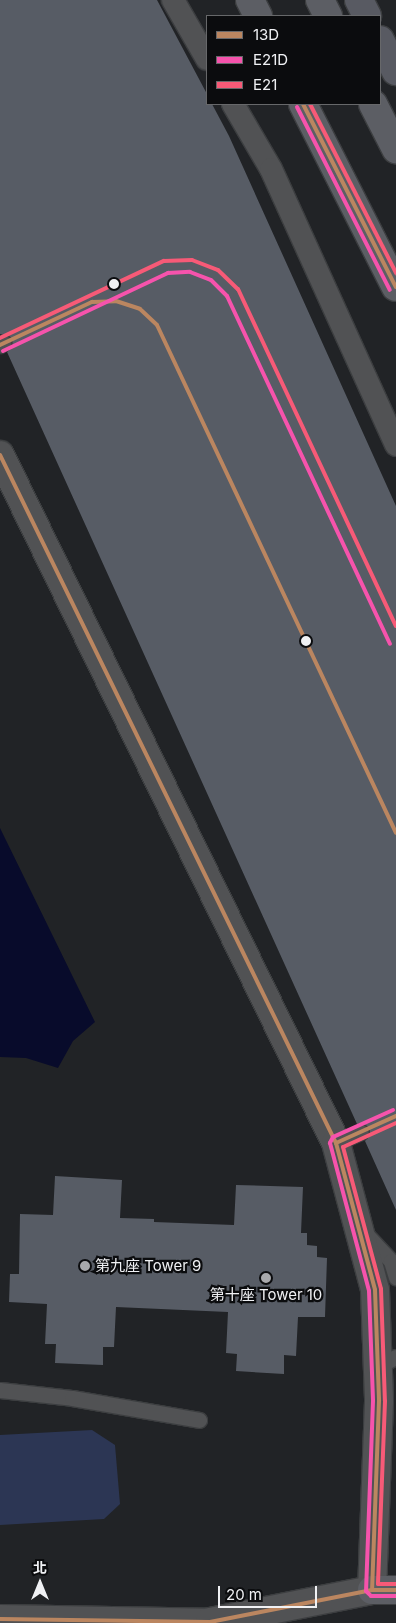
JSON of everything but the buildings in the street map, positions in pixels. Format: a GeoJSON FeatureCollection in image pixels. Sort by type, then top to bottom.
{"type":"FeatureCollection","features":[{"type":"Feature","properties":{"kind":"highway"},"geometry":{"type":"LineString","coordinates":[[250,0],[258,15]]}},
{"type":"Feature","properties":{"kind":"highway"},"geometry":{"type":"LineString","coordinates":[[320,0],[328,15]]}},
{"type":"Feature","properties":{"kind":"highway"},"geometry":{"type":"LineString","coordinates":[[359,0],[366,15]]}},
{"type":"Feature","properties":{"kind":"highway"},"geometry":{"type":"LineString","coordinates":[[381,42],[396,71]]}},
{"type":"Feature","properties":{"kind":"highway"},"geometry":{"type":"LineString","coordinates":[[304,105],[396,287]]}},
{"type":"Feature","properties":{"kind":"highway"},"geometry":{"type":"LineString","coordinates":[[374,105],[396,149]]}},
{"type":"Feature","properties":{"kind":"street"},"geometry":{"type":"LineString","coordinates":[[173,0],[206,57]]}},
{"type":"Feature","properties":{"kind":"street"},"geometry":{"type":"LineString","coordinates":[[234,105],[271,169],[396,445]]}},
{"type":"Feature","properties":{"kind":"street"},"geometry":{"type":"LineString","coordinates":[[0,455],[336,1144],[375,1290],[387,1361],[384,1590],[218,1623],[0,1619]]}},
{"type":"Feature","properties":{"kind":"lane"},"geometry":{"type":"LineString","coordinates":[[336,1144],[361,1132]]}},
{"type":"Feature","properties":{"kind":"lane"},"geometry":{"type":"LineString","coordinates":[[357,1224],[390,1262],[396,1277]]}},
{"type":"Feature","properties":{"kind":"lane"},"geometry":{"type":"LineString","coordinates":[[0,1390],[72,1398],[199,1420]]}},
{"type":"Feature","properties":{"kind":"shaded area"},"geometry":{"type":"Polygon","coordinates":[[[0,828],[95,1022],[73,1041],[58,1068],[26,1058],[0,1057],[0,828]]]}},
{"type":"Feature","properties":{"kind":"shaded area"},"geometry":{"type":"Polygon","coordinates":[[[92,1430],[115,1445],[120,1504],[104,1519],[0,1525],[0,1435],[92,1430]]]}},
{"type":"Feature","properties":{"kind":"transit line","name":"13D"},"geometry":{"type":"LineString","coordinates":[[304,105],[396,287]]}},
{"type":"Feature","properties":{"kind":"transit line","name":"E21"},"geometry":{"type":"LineString","coordinates":[[311,105],[396,273]]}},
{"type":"Feature","properties":{"kind":"transit line","name":"E21D"},"geometry":{"type":"LineString","coordinates":[[297,107],[390,290]]}},
{"type":"Feature","properties":{"kind":"transit line","name":"E21"},"geometry":{"type":"LineString","coordinates":[[0,338],[164,261],[192,260],[218,270],[238,289],[396,626]]}},
{"type":"Feature","properties":{"kind":"transit line","name":"E21D"},"geometry":{"type":"LineString","coordinates":[[3,351],[168,273],[190,272],[211,280],[227,296],[390,644]]}},
{"type":"Feature","properties":{"kind":"transit line","name":"13D"},"geometry":{"type":"LineString","coordinates":[[0,345],[92,302],[116,301],[140,309],[157,325],[396,833]]}},
{"type":"Feature","properties":{"kind":"transit line","name":"13D"},"geometry":{"type":"LineString","coordinates":[[0,455],[336,1143],[375,1290],[379,1401],[372,1590]]}},
{"type":"Feature","properties":{"kind":"transit line","name":"E21D"},"geometry":{"type":"LineString","coordinates":[[393,1110],[333,1137],[330,1143],[369,1291],[373,1401],[366,1591],[371,1596],[396,1596]]}},
{"type":"Feature","properties":{"kind":"transit line","name":"13D"},"geometry":{"type":"LineString","coordinates":[[336,1143],[396,1116]]}},
{"type":"Feature","properties":{"kind":"transit line","name":"E21"},"geometry":{"type":"LineString","coordinates":[[396,1123],[343,1147],[381,1289],[385,1401],[378,1584],[396,1584]]}},
{"type":"Feature","properties":{"kind":"transit line","name":"13D"},"geometry":{"type":"LineString","coordinates":[[0,1619],[210,1622],[372,1590],[396,1590]]}},
{"type":"Feature","properties":{"kind":"place","name":"第九座 Tower 9"},"geometry":{"type":"Point","coordinates":[85,1266]}},
{"type":"Feature","properties":{"kind":"place","name":"第十座 Tower 10"},"geometry":{"type":"Point","coordinates":[266,1278]}}]}
